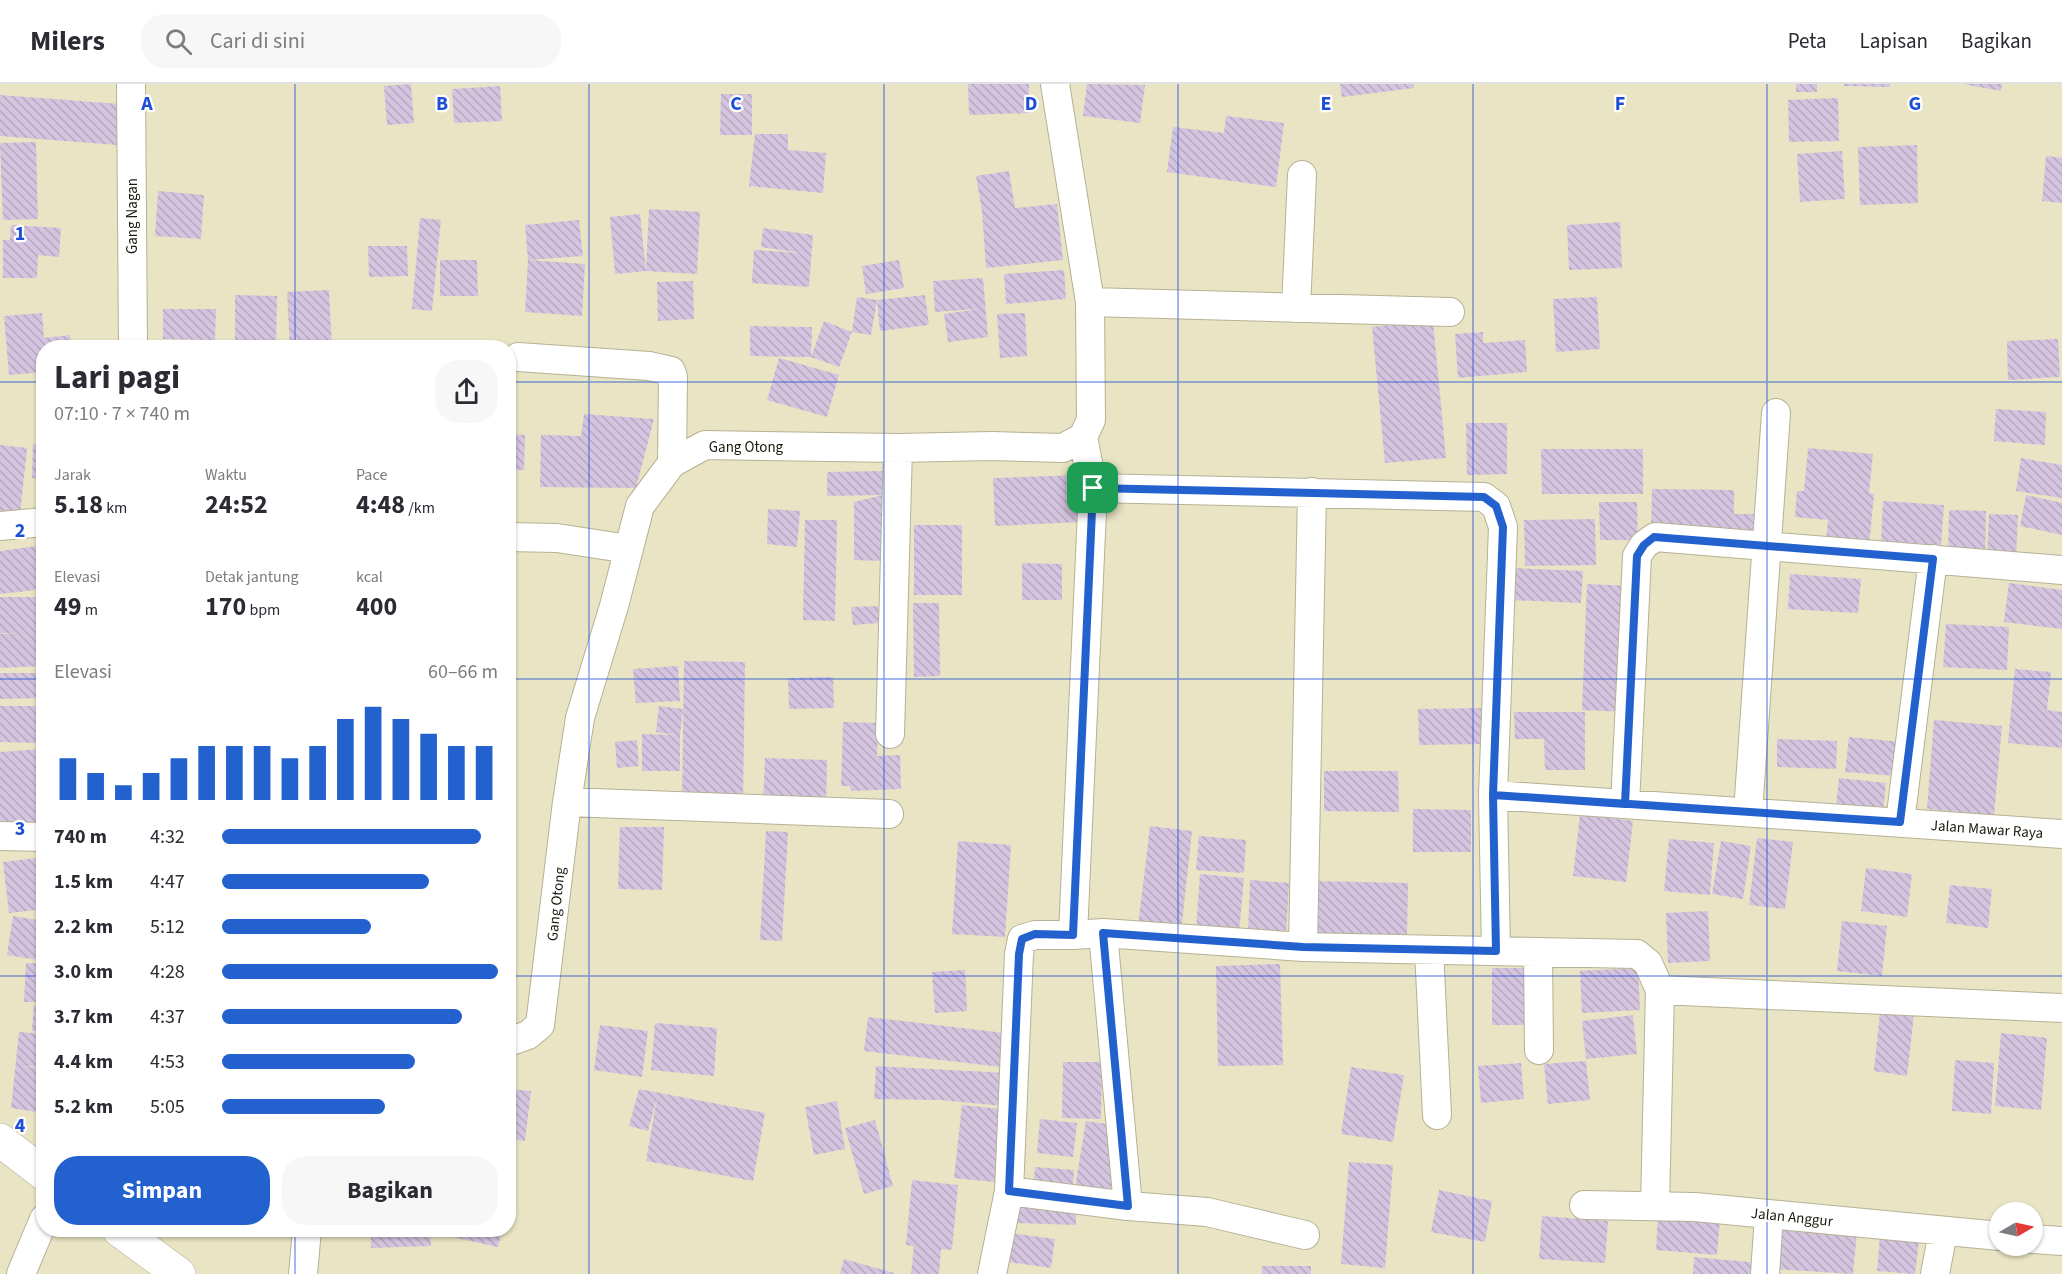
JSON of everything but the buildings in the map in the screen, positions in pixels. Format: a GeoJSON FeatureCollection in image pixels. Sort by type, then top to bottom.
{"type":"FeatureCollection","features":[{"type":"Feature","properties":{"kind":"main road"},"geometry":{"type":"LineString","coordinates":[[0,1140],[36,1168]]}},
{"type":"Feature","properties":{"kind":"main road"},"geometry":{"type":"LineString","coordinates":[[128,1237],[179,1274]]}},
{"type":"Feature","properties":{"kind":"street","name":"Gang Nagan"},"geometry":{"type":"LineString","coordinates":[[131,84],[133,340]]}},
{"type":"Feature","properties":{"kind":"street"},"geometry":{"type":"LineString","coordinates":[[1055,84],[1090,302],[1091,420],[1083,437],[1093,488],[1073,935]]}},
{"type":"Feature","properties":{"kind":"street"},"geometry":{"type":"LineString","coordinates":[[1296,308],[1302,175]]}},
{"type":"Feature","properties":{"kind":"street"},"geometry":{"type":"LineString","coordinates":[[1090,302],[1450,312]]}},
{"type":"Feature","properties":{"kind":"street"},"geometry":{"type":"LineString","coordinates":[[518,357],[649,366],[671,371],[673,378],[672,463]]}},
{"type":"Feature","properties":{"kind":"street"},"geometry":{"type":"LineString","coordinates":[[1748,812],[1776,413]]}},
{"type":"Feature","properties":{"kind":"street","name":"Gang Otong"},"geometry":{"type":"LineString","coordinates":[[516,1039],[528,1035],[540,1025],[567,802],[580,718],[615,606],[640,506],[672,463],[705,445],[1063,448],[1083,437]]}},
{"type":"Feature","properties":{"kind":"street"},"geometry":{"type":"LineString","coordinates":[[890,734],[898,448]]}},
{"type":"Feature","properties":{"kind":"street"},"geometry":{"type":"LineString","coordinates":[[1093,488],[1484,497],[1496,506],[1503,527],[1493,795],[1496,951]]}},
{"type":"Feature","properties":{"kind":"street"},"geometry":{"type":"LineString","coordinates":[[1303,947],[1312,492]]}},
{"type":"Feature","properties":{"kind":"street"},"geometry":{"type":"LineString","coordinates":[[0,526],[36,523]]}},
{"type":"Feature","properties":{"kind":"street"},"geometry":{"type":"LineString","coordinates":[[516,537],[557,538],[629,549]]}},
{"type":"Feature","properties":{"kind":"street"},"geometry":{"type":"LineString","coordinates":[[1625,804],[1637,556],[1644,545],[1654,537],[2062,570]]}},
{"type":"Feature","properties":{"kind":"street"},"geometry":{"type":"LineString","coordinates":[[1900,822],[1933,559]]}},
{"type":"Feature","properties":{"kind":"street","name":"Jalan Mawar Raya"},"geometry":{"type":"LineString","coordinates":[[1493,795],[2062,834]]}},
{"type":"Feature","properties":{"kind":"street"},"geometry":{"type":"LineString","coordinates":[[567,802],[889,814]]}},
{"type":"Feature","properties":{"kind":"street"},"geometry":{"type":"LineString","coordinates":[[0,836],[36,837]]}},
{"type":"Feature","properties":{"kind":"street"},"geometry":{"type":"LineString","coordinates":[[1103,933],[1128,1206]]}},
{"type":"Feature","properties":{"kind":"street"},"geometry":{"type":"LineString","coordinates":[[992,1274],[1009,1191],[1019,954],[1022,939],[1035,934],[1103,933],[1303,947],[1637,954],[1648,963],[1660,990],[1655,1206]]}},
{"type":"Feature","properties":{"kind":"street"},"geometry":{"type":"LineString","coordinates":[[1429,950],[1437,1115]]}},
{"type":"Feature","properties":{"kind":"street"},"geometry":{"type":"LineString","coordinates":[[1538,952],[1539,1050]]}},
{"type":"Feature","properties":{"kind":"street"},"geometry":{"type":"LineString","coordinates":[[1660,990],[2062,1008]]}},
{"type":"Feature","properties":{"kind":"street"},"geometry":{"type":"LineString","coordinates":[[1009,1191],[1128,1206],[1207,1212],[1305,1235]]}},
{"type":"Feature","properties":{"kind":"street","name":"Jalan Anggur"},"geometry":{"type":"LineString","coordinates":[[1584,1205],[1695,1208],[1989,1235]]}},
{"type":"Feature","properties":{"kind":"street"},"geometry":{"type":"LineString","coordinates":[[1765,1274],[1769,1215]]}},
{"type":"Feature","properties":{"kind":"street"},"geometry":{"type":"LineString","coordinates":[[1935,1274],[1943,1232]]}},
{"type":"Feature","properties":{"kind":"street"},"geometry":{"type":"LineString","coordinates":[[21,1274],[36,1237]]}},
{"type":"Feature","properties":{"kind":"street"},"geometry":{"type":"LineString","coordinates":[[303,1274],[306,1237]]}},
{"type":"Feature","properties":{"kind":"street"},"geometry":{"type":"LineString","coordinates":[[2043,1240],[2062,1241]]}},
{"type":"Feature","properties":{"kind":"route"},"geometry":{"type":"LineString","coordinates":[[1093,488],[1073,935],[1035,934],[1022,939],[1019,954],[1009,1191],[1128,1206],[1103,933],[1303,947],[1496,951],[1493,795],[1625,804],[1900,822],[1933,559],[1654,537],[1644,545],[1637,556],[1625,804],[1559,799],[1493,795],[1503,527],[1496,506],[1484,497],[1093,488]]}}]}
